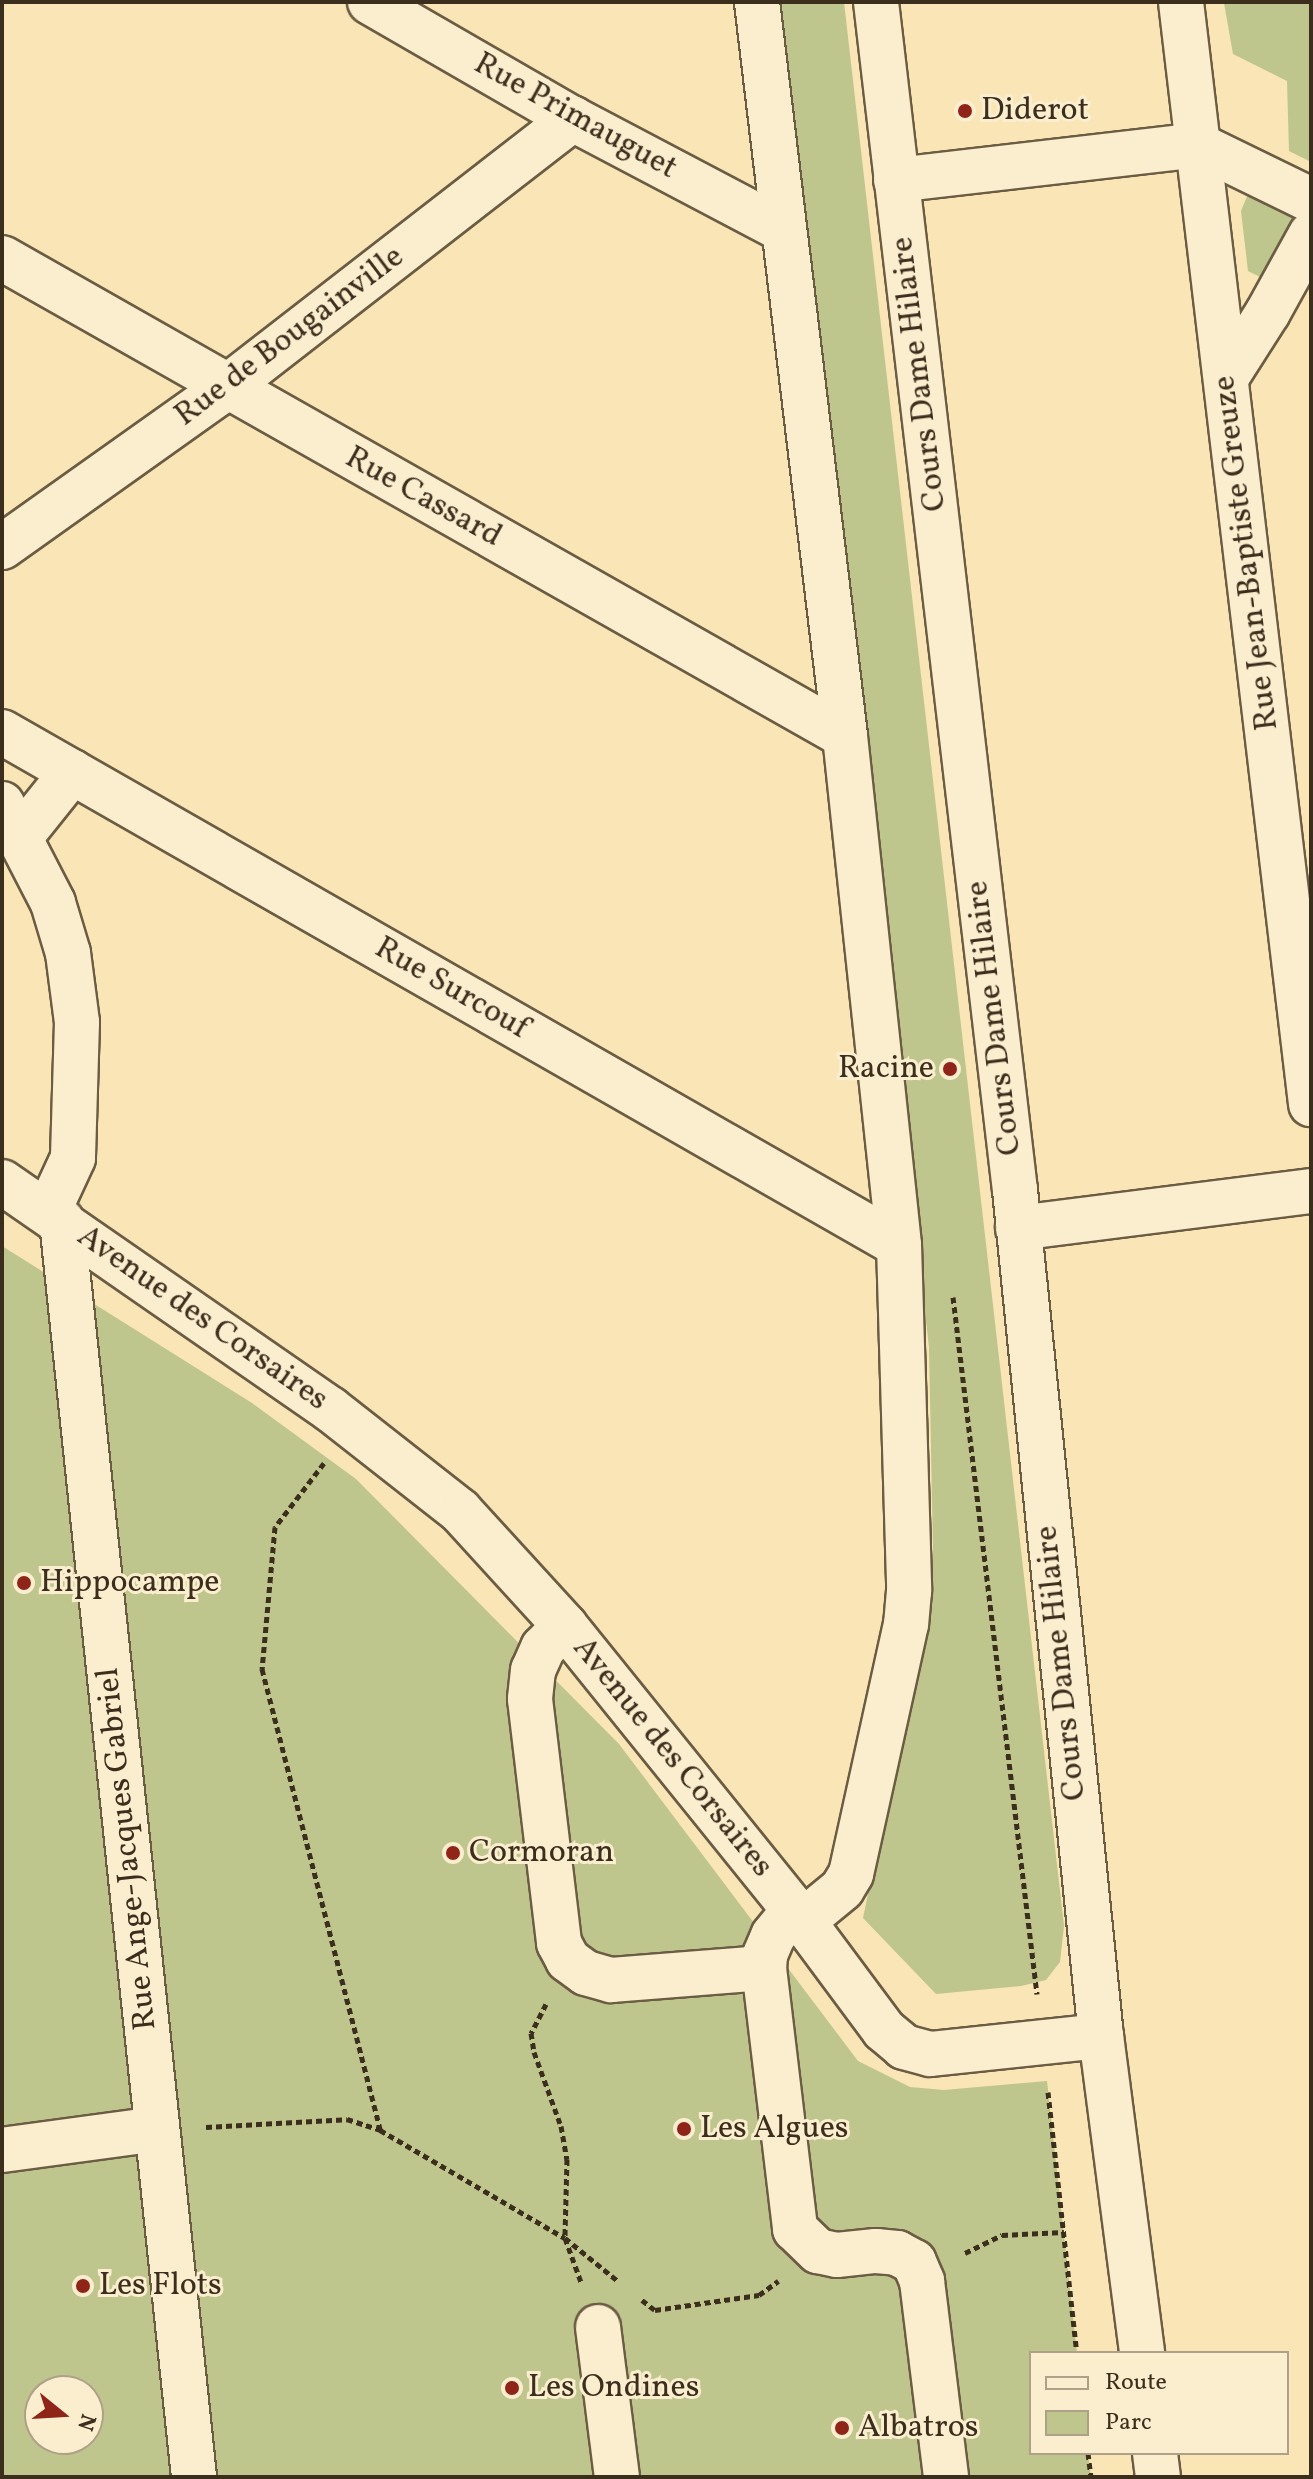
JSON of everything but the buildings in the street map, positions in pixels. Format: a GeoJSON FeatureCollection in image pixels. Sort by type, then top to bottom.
{"type":"FeatureCollection","features":[{"type":"Feature","properties":{"kind":"street","name":"Rue Primauguet"},"geometry":{"type":"LineString","coordinates":[[370,2],[573,119],[782,229]]}},
{"type":"Feature","properties":{"kind":"street"},"geometry":{"type":"LineString","coordinates":[[757,2],[845,736],[899,1245],[909,1591],[906,1624],[851,1874],[842,1889],[799,1915],[773,1936],[764,1968],[795,2229],[818,2251],[837,2255],[876,2251],[897,2253],[918,2272],[946,2477]]}},
{"type":"Feature","properties":{"kind":"street","name":"Cours Dame Hilaire"},"geometry":{"type":"LineString","coordinates":[[876,2],[1018,1228],[1101,2036]]}},
{"type":"Feature","properties":{"kind":"street","name":"Rue Jean-Baptiste Greuze"},"geometry":{"type":"LineString","coordinates":[[1181,2],[1307,1032],[1311,1104]]}},
{"type":"Feature","properties":{"kind":"street","name":"Rue de Bougainville"},"geometry":{"type":"LineString","coordinates":[[2,547],[227,387],[573,119]]}},
{"type":"Feature","properties":{"kind":"street"},"geometry":{"type":"LineString","coordinates":[[896,180],[1198,145],[1311,200]]}},
{"type":"Feature","properties":{"kind":"street"},"geometry":{"type":"LineString","coordinates":[[1226,378],[1268,312],[1311,234]]}},
{"type":"Feature","properties":{"kind":"street","name":"Rue Cassard"},"geometry":{"type":"LineString","coordinates":[[2,258],[845,736]]}},
{"type":"Feature","properties":{"kind":"street","name":"Rue Surcouf"},"geometry":{"type":"LineString","coordinates":[[2,732],[899,1245]]}},
{"type":"Feature","properties":{"kind":"street"},"geometry":{"type":"LineString","coordinates":[[55,1216],[73,1158],[77,1022],[68,953],[53,903],[11,820],[72,772]]}},
{"type":"Feature","properties":{"kind":"street","name":"Avenue des Corsaires"},"geometry":{"type":"LineString","coordinates":[[2,1182],[55,1216],[352,1426],[460,1511],[565,1626],[799,1915],[884,2030],[904,2047],[930,2054],[1101,2036]]}},
{"type":"Feature","properties":{"kind":"street"},"geometry":{"type":"LineString","coordinates":[[1018,1228],[1311,1191]]}},
{"type":"Feature","properties":{"kind":"street","name":"Rue Ange-Jacques Gabriel"},"geometry":{"type":"LineString","coordinates":[[55,1216],[194,2477]]}},
{"type":"Feature","properties":{"kind":"street"},"geometry":{"type":"LineString","coordinates":[[565,1626],[543,1648],[533,1670],[530,1699],[559,1943],[568,1960],[586,1973],[611,1980],[764,1968]]}},
{"type":"Feature","properties":{"kind":"street"},"geometry":{"type":"LineString","coordinates":[[1101,2036],[1142,2351]]}},
{"type":"Feature","properties":{"kind":"street"},"geometry":{"type":"LineString","coordinates":[[2,2150],[157,2129]]}},
{"type":"Feature","properties":{"kind":"street"},"geometry":{"type":"LineString","coordinates":[[598,2327],[617,2477]]}},
{"type":"Feature","properties":{"kind":"street"},"geometry":{"type":"LineString","coordinates":[[1155,2455],[1158,2477]]}},
{"type":"Feature","properties":{"kind":"path"},"geometry":{"type":"LineString","coordinates":[[352,1426],[275,1527],[262,1669],[380,2130]]}},
{"type":"Feature","properties":{"kind":"path"},"geometry":{"type":"LineString","coordinates":[[565,2238],[567,2159],[561,2126],[534,2052],[531,2033],[568,1960]]}},
{"type":"Feature","properties":{"kind":"path"},"geometry":{"type":"LineString","coordinates":[[157,2129],[347,2119],[380,2130],[565,2238],[621,2283]]}},
{"type":"Feature","properties":{"kind":"path"},"geometry":{"type":"LineString","coordinates":[[918,2272],[1002,2235],[1064,2232]]}},
{"type":"Feature","properties":{"kind":"path"},"geometry":{"type":"LineString","coordinates":[[632,2292],[655,2310],[759,2295],[818,2251]]}},
{"type":"Feature","properties":{"kind":"path"},"geometry":{"type":"LineString","coordinates":[[1088,2455],[1091,2477]]}},
{"type":"Feature","properties":{"kind":"green space"},"geometry":{"type":"Polygon","coordinates":[[[777,2],[844,2],[1064,1926],[1060,1962],[1046,1980],[1021,1986],[936,1994],[863,1918],[929,1603],[933,1551],[929,1347],[777,2]]]}},
{"type":"Feature","properties":{"kind":"green space"},"geometry":{"type":"Polygon","coordinates":[[[1311,2],[1311,162],[1289,151],[1287,81],[1233,54],[1224,3],[1311,2]]]}},
{"type":"Feature","properties":{"kind":"green space"},"geometry":{"type":"Polygon","coordinates":[[[1260,193],[1292,213],[1295,224],[1264,279],[1248,271],[1241,211],[1248,194],[1260,193]]]}},
{"type":"Feature","properties":{"kind":"green space"},"geometry":{"type":"Polygon","coordinates":[[[2,1246],[252,1403],[356,1479],[619,1744],[858,2061],[910,2087],[944,2090],[1047,2081],[1077,2351],[1029,2351],[1029,2455],[1088,2455],[1091,2477],[2,2477],[2,1246]]]}},
{"type":"Feature","properties":{"kind":"place","name":"Diderot"},"geometry":{"type":"Point","coordinates":[965,111]}},
{"type":"Feature","properties":{"kind":"place","name":"Racine"},"geometry":{"type":"Point","coordinates":[950,1069]}},
{"type":"Feature","properties":{"kind":"place","name":"Hippocampe"},"geometry":{"type":"Point","coordinates":[24,1583]}},
{"type":"Feature","properties":{"kind":"place","name":"Cormoran"},"geometry":{"type":"Point","coordinates":[453,1853]}},
{"type":"Feature","properties":{"kind":"place","name":"Les Algues"},"geometry":{"type":"Point","coordinates":[684,2129]}},
{"type":"Feature","properties":{"kind":"place","name":"Les Flots"},"geometry":{"type":"Point","coordinates":[83,2286]}},
{"type":"Feature","properties":{"kind":"place","name":"Les Ondines"},"geometry":{"type":"Point","coordinates":[512,2388]}},
{"type":"Feature","properties":{"kind":"place","name":"Albatros"},"geometry":{"type":"Point","coordinates":[842,2428]}}]}
